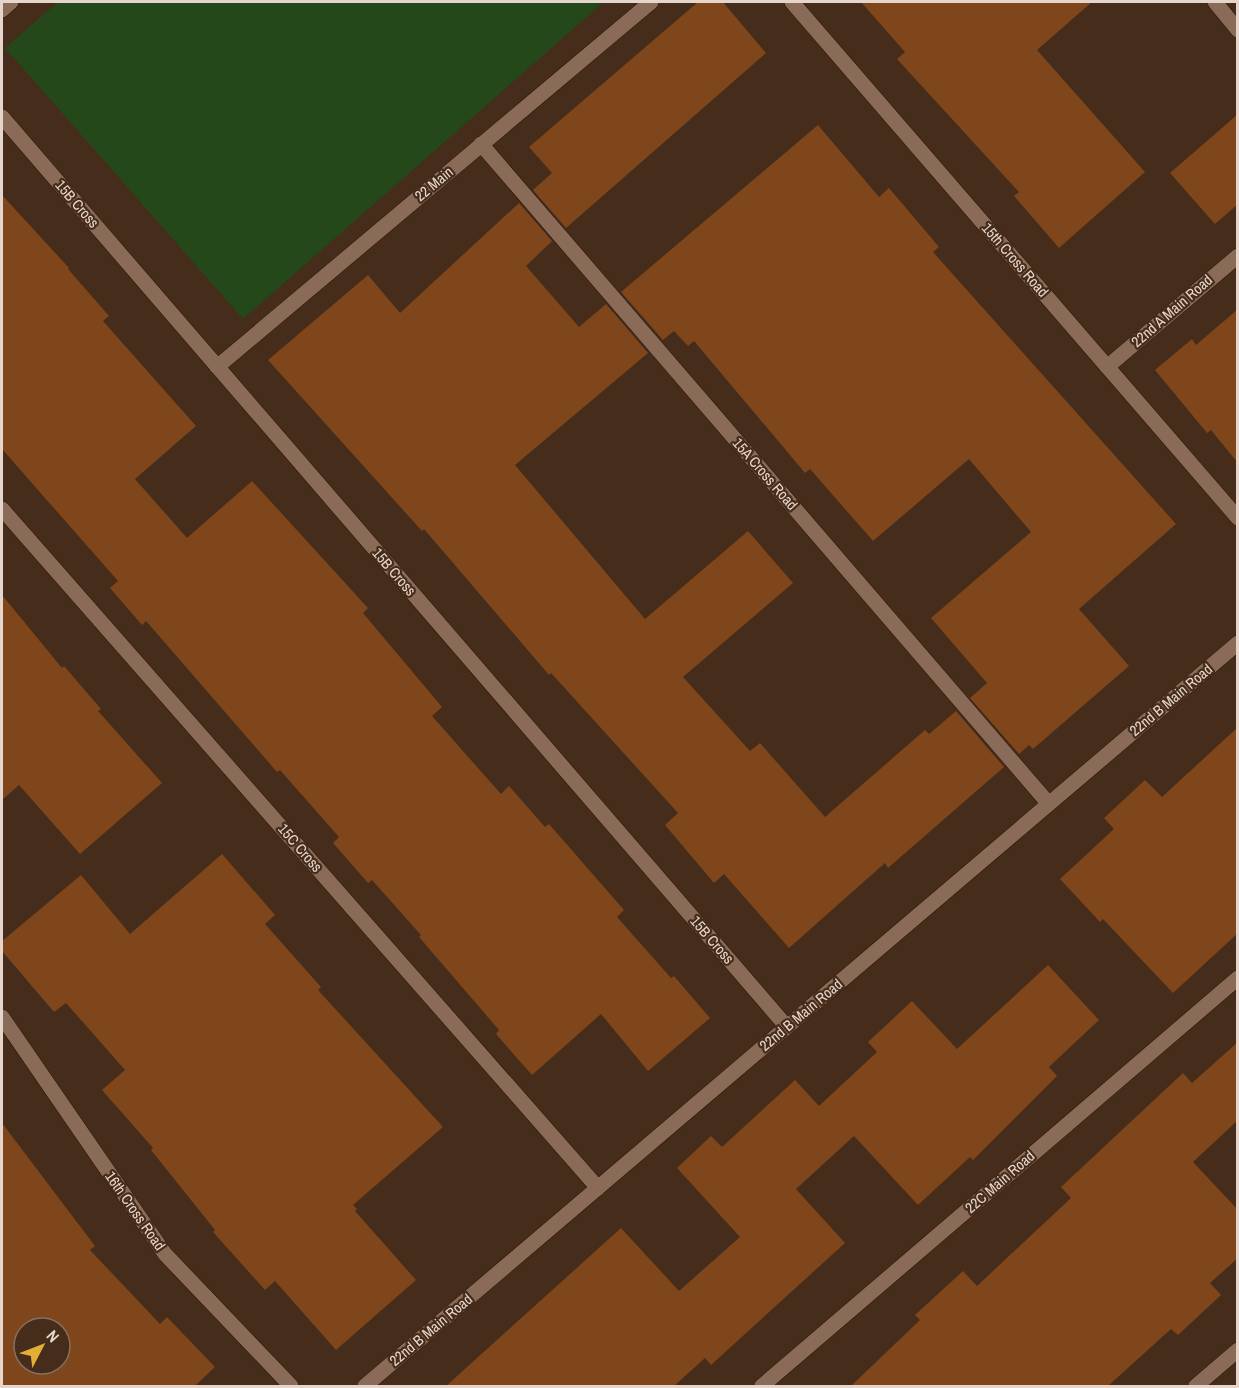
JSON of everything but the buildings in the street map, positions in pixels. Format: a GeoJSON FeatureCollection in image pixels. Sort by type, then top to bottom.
{"type":"FeatureCollection","features":[{"type":"Feature","properties":{"kind":"street"},"geometry":{"type":"LineString","coordinates":[[2,10],[11,2]]}},
{"type":"Feature","properties":{"kind":"street","name":"22 Main"},"geometry":{"type":"LineString","coordinates":[[217,367],[651,2]]}},
{"type":"Feature","properties":{"kind":"street","name":"15th Cross Road"},"geometry":{"type":"LineString","coordinates":[[792,2],[1238,518]]}},
{"type":"Feature","properties":{"kind":"street"},"geometry":{"type":"LineString","coordinates":[[1215,2],[1238,30]]}},
{"type":"Feature","properties":{"kind":"street","name":"15B Cross"},"geometry":{"type":"LineString","coordinates":[[2,117],[787,1027]]}},
{"type":"Feature","properties":{"kind":"street","name":"15A Cross Road"},"geometry":{"type":"LineString","coordinates":[[481,144],[1049,804]]}},
{"type":"Feature","properties":{"kind":"street","name":"22nd A Main Road"},"geometry":{"type":"LineString","coordinates":[[1107,367],[1238,255]]}},
{"type":"Feature","properties":{"kind":"street","name":"15C Cross"},"geometry":{"type":"LineString","coordinates":[[2,508],[598,1188]]}},
{"type":"Feature","properties":{"kind":"street","name":"22nd B Main Road"},"geometry":{"type":"LineString","coordinates":[[365,1386],[1238,644]]}},
{"type":"Feature","properties":{"kind":"street","name":"22C Main Road"},"geometry":{"type":"LineString","coordinates":[[762,1386],[1238,978]]}},
{"type":"Feature","properties":{"kind":"street","name":"16th Cross Road"},"geometry":{"type":"LineString","coordinates":[[2,1017],[165,1254],[291,1386]]}},
{"type":"Feature","properties":{"kind":"street"},"geometry":{"type":"LineString","coordinates":[[1196,1386],[1238,1350]]}},
{"type":"Feature","properties":{"kind":"green space"},"geometry":{"type":"Polygon","coordinates":[[[58,2],[604,2],[243,319],[5,48],[58,2]]]}}]}
